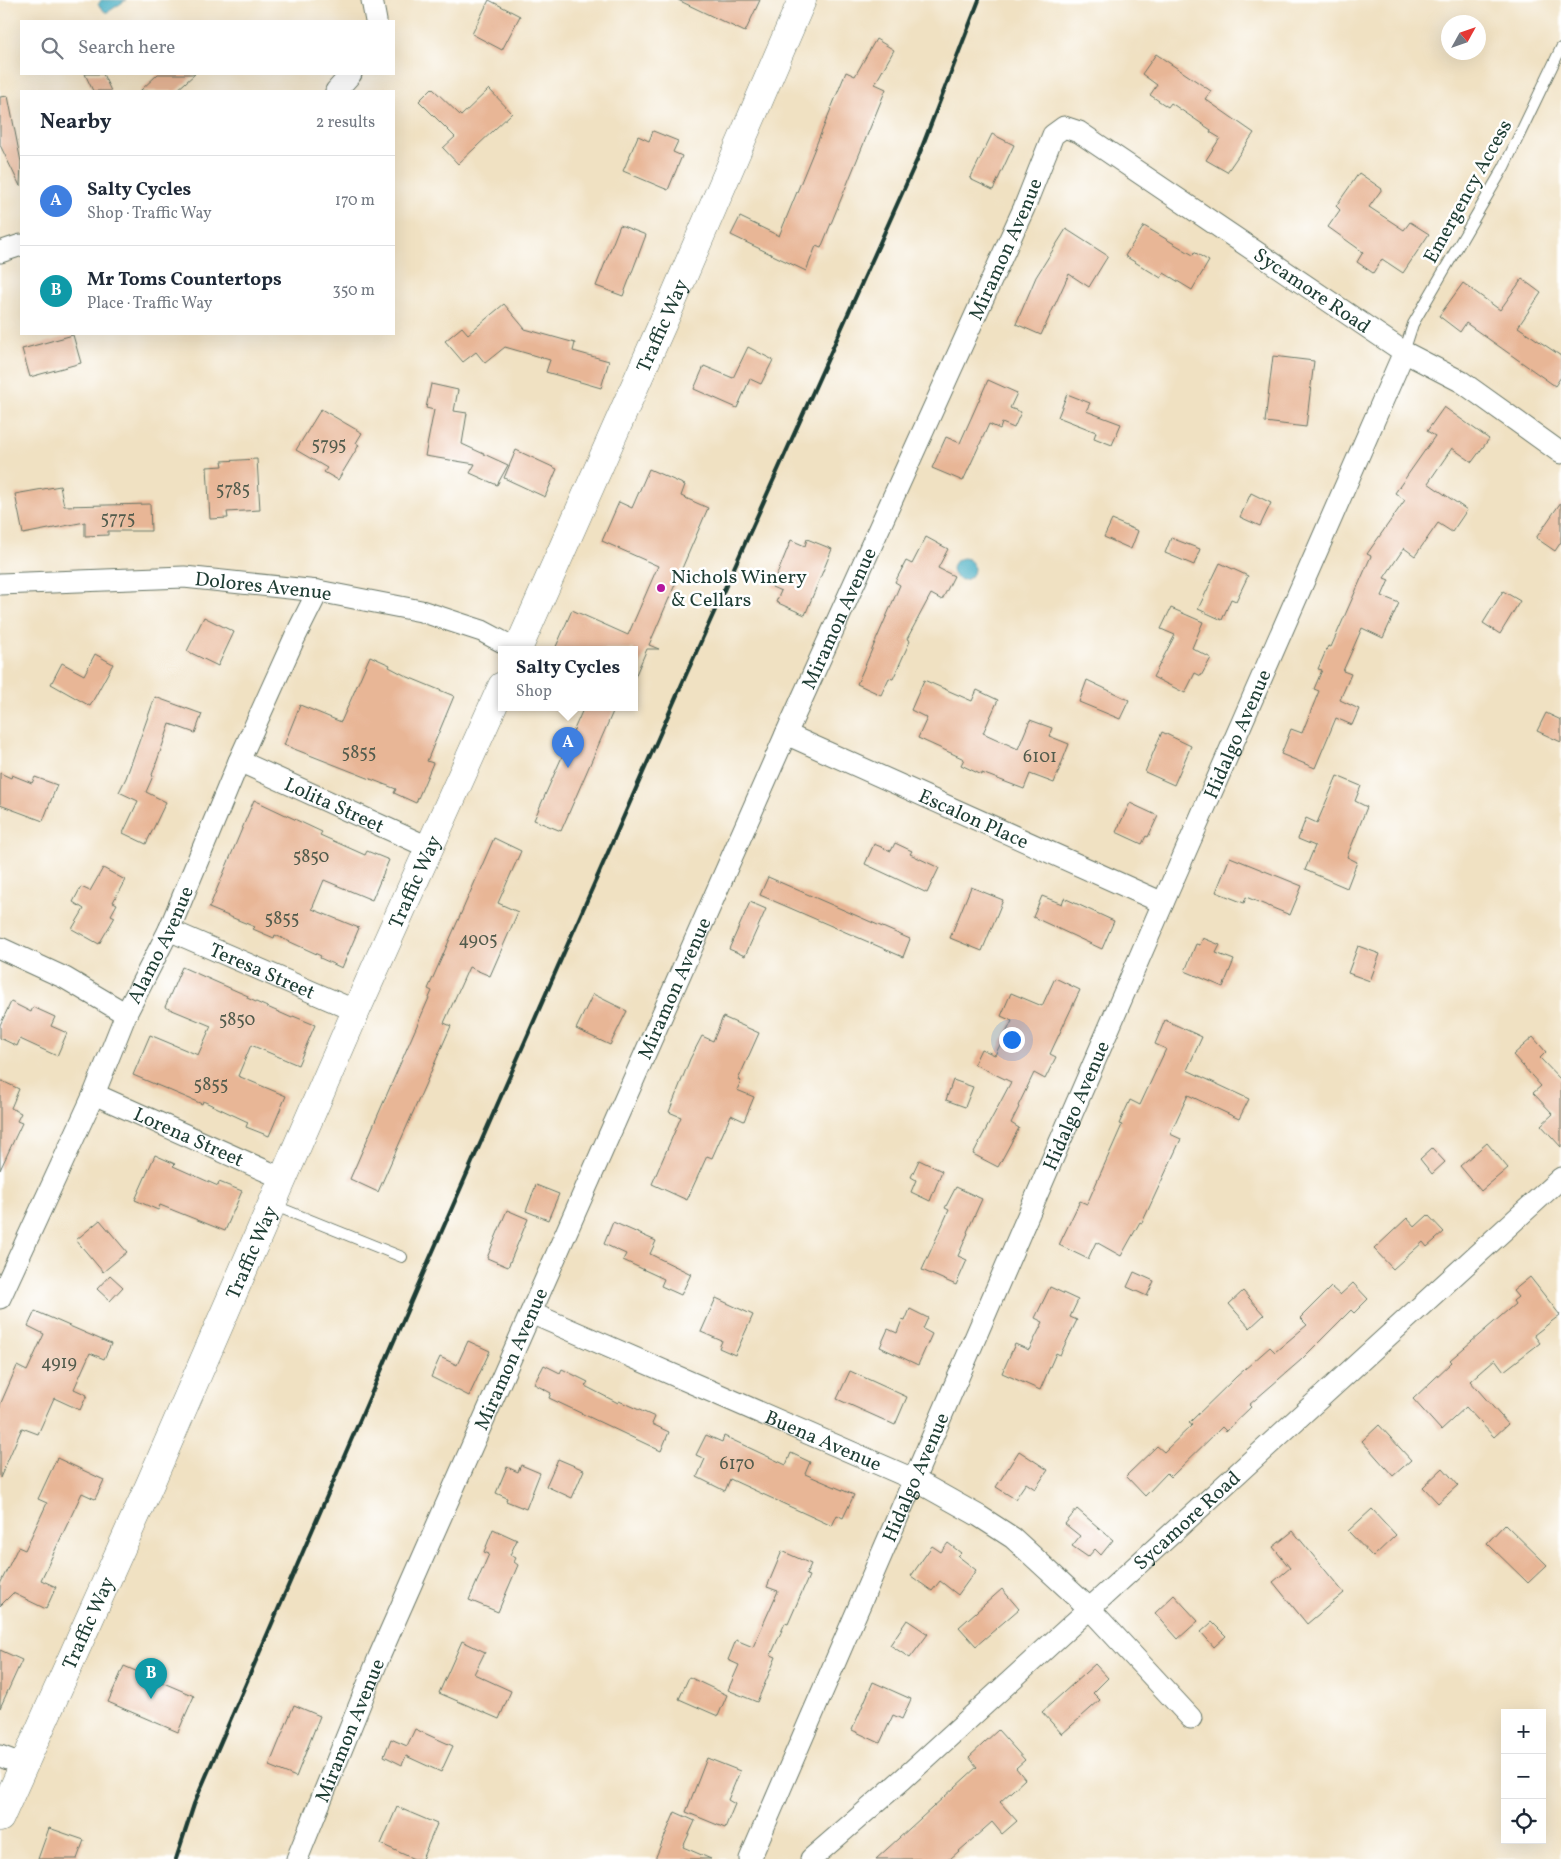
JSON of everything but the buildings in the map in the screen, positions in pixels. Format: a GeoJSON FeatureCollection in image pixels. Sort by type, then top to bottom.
{"type":"FeatureCollection","features":[{"type":"Feature","properties":{"kind":"street"},"geometry":{"type":"LineString","coordinates":[[372,0],[376,20]]}},
{"type":"Feature","properties":{"kind":"street","name":"Traffic Way"},"geometry":{"type":"LineString","coordinates":[[518,646],[673,300],[802,0]]}},
{"type":"Feature","properties":{"kind":"street"},"geometry":{"type":"LineString","coordinates":[[337,90],[350,75]]}},
{"type":"Feature","properties":{"kind":"street","name":"Sycamore Road"},"geometry":{"type":"LineString","coordinates":[[1064,127],[1079,132],[1404,352],[1462,382],[1561,453]]}},
{"type":"Feature","properties":{"kind":"street","name":"Miramon Avenue"},"geometry":{"type":"LineString","coordinates":[[297,1859],[379,1657],[786,734],[1020,217],[1053,135],[1064,127]]}},
{"type":"Feature","properties":{"kind":"street"},"geometry":{"type":"LineString","coordinates":[[0,252],[20,245]]}},
{"type":"Feature","properties":{"kind":"street","name":"Hidalgo Avenue"},"geometry":{"type":"LineString","coordinates":[[750,1859],[913,1479],[1404,352]]}},
{"type":"Feature","properties":{"kind":"street","name":"Dolores Avenue"},"geometry":{"type":"LineString","coordinates":[[0,584],[184,578],[318,592],[421,611],[482,631],[511,646]]}},
{"type":"Feature","properties":{"kind":"street","name":"Alamo Avenue"},"geometry":{"type":"LineString","coordinates":[[2,1286],[94,1094],[126,1014],[169,930],[239,761],[295,637],[318,592]]}},
{"type":"Feature","properties":{"kind":"street","name":"Traffic Way"},"geometry":{"type":"LineString","coordinates":[[0,1818],[12,1760],[146,1493],[356,1012],[498,695]]}},
{"type":"Feature","properties":{"kind":"street","name":"Escalon Place"},"geometry":{"type":"LineString","coordinates":[[786,734],[1163,903]]}},
{"type":"Feature","properties":{"kind":"street","name":"Lolita Street"},"geometry":{"type":"LineString","coordinates":[[239,761],[430,848]]}},
{"type":"Feature","properties":{"kind":"street","name":"Teresa Street"},"geometry":{"type":"LineString","coordinates":[[169,930],[356,1012]]}},
{"type":"Feature","properties":{"kind":"street"},"geometry":{"type":"LineString","coordinates":[[0,948],[65,978],[126,1014]]}},
{"type":"Feature","properties":{"kind":"street","name":"Lorena Street"},"geometry":{"type":"LineString","coordinates":[[94,1094],[284,1179]]}},
{"type":"Feature","properties":{"kind":"street","name":"Sycamore Road"},"geometry":{"type":"LineString","coordinates":[[812,1859],[903,1779],[1561,1178]]}},
{"type":"Feature","properties":{"kind":"street","name":"Buena Avenue"},"geometry":{"type":"LineString","coordinates":[[531,1313],[913,1479],[979,1516],[1013,1538],[1089,1608],[1191,1718]]}},
{"type":"Feature","properties":{"kind":"lane","name":"Emergency Access"},"geometry":{"type":"LineString","coordinates":[[1404,352],[1413,324],[1504,167],[1561,48]]}},
{"type":"Feature","properties":{"kind":"lane"},"geometry":{"type":"LineString","coordinates":[[272,1204],[402,1257]]}},
{"type":"Feature","properties":{"kind":"water"},"geometry":{"type":"Polygon","coordinates":[[[101,0],[126,0],[105,12],[98,5],[101,0]]]}},
{"type":"Feature","properties":{"kind":"water"},"geometry":{"type":"Polygon","coordinates":[[[963,558],[971,561],[974,569],[971,577],[963,580],[955,577],[952,569],[955,561],[963,558]]]}},
{"type":"Feature","properties":{"kind":"railway"},"geometry":{"type":"LineString","coordinates":[[176,1859],[194,1804],[419,1283],[681,686],[917,160],[979,0]]}},
{"type":"Feature","properties":{"kind":"place","name":"Nichols Winery & Cellars"},"geometry":{"type":"Point","coordinates":[661,588]}},
{"type":"Feature","properties":{"kind":"place","name":"Salty Cycles"},"geometry":{"type":"Point","coordinates":[568,768]}},
{"type":"Feature","properties":{"kind":"place","name":"Mr Toms Countertops"},"geometry":{"type":"Point","coordinates":[151,1699]}}]}
